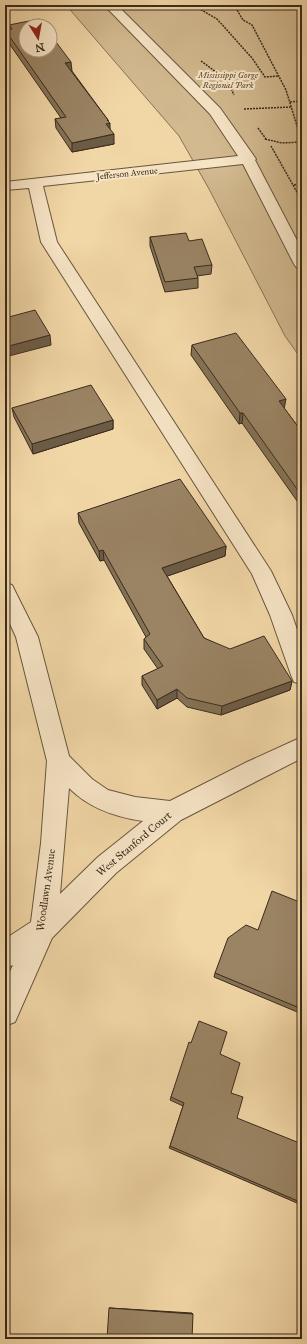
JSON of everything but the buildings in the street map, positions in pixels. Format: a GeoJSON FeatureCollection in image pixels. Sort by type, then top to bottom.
{"type":"FeatureCollection","features":[{"type":"Feature","properties":{"kind":"street"},"geometry":{"type":"LineString","coordinates":[[110,5],[215,111],[235,137],[249,160],[302,264]]}},
{"type":"Feature","properties":{"kind":"street","name":"Jefferson Avenue"},"geometry":{"type":"LineString","coordinates":[[5,186],[249,160]]}},
{"type":"Feature","properties":{"kind":"street"},"geometry":{"type":"LineString","coordinates":[[35,183],[48,242],[261,571],[281,615],[302,675]]}},
{"type":"Feature","properties":{"kind":"street","name":"Woodlawn Avenue"},"geometry":{"type":"LineString","coordinates":[[5,591],[27,637],[59,761],[53,843],[43,929],[5,1012]]}},
{"type":"Feature","properties":{"kind":"street","name":"West Stanford Court"},"geometry":{"type":"LineString","coordinates":[[5,955],[43,929],[107,865],[172,812],[255,769],[302,747]]}},
{"type":"Feature","properties":{"kind":"street","name":"Woodlawn Avenue"},"geometry":{"type":"LineString","coordinates":[[59,761],[77,780],[100,798],[132,808],[172,812]]}},
{"type":"Feature","properties":{"kind":"path"},"geometry":{"type":"LineString","coordinates":[[194,5],[196,8],[217,19],[252,58],[266,77],[278,76]]}},
{"type":"Feature","properties":{"kind":"path"},"geometry":{"type":"LineString","coordinates":[[234,5],[243,20],[252,25],[278,76],[290,102],[302,142],[282,143],[266,139]]}},
{"type":"Feature","properties":{"kind":"path"},"geometry":{"type":"LineString","coordinates":[[290,102],[302,101]]}},
{"type":"Feature","properties":{"kind":"path"},"geometry":{"type":"LineString","coordinates":[[243,109],[291,107]]}},
{"type":"Feature","properties":{"kind":"path"},"geometry":{"type":"LineString","coordinates":[[294,185],[302,183]]}},
{"type":"Feature","properties":{"kind":"green space","name":"Mississippi Gorge Regional Park"},"geometry":{"type":"Polygon","coordinates":[[[66,5],[302,5],[302,360],[285,336],[209,189],[179,136],[66,5]]]}}]}
